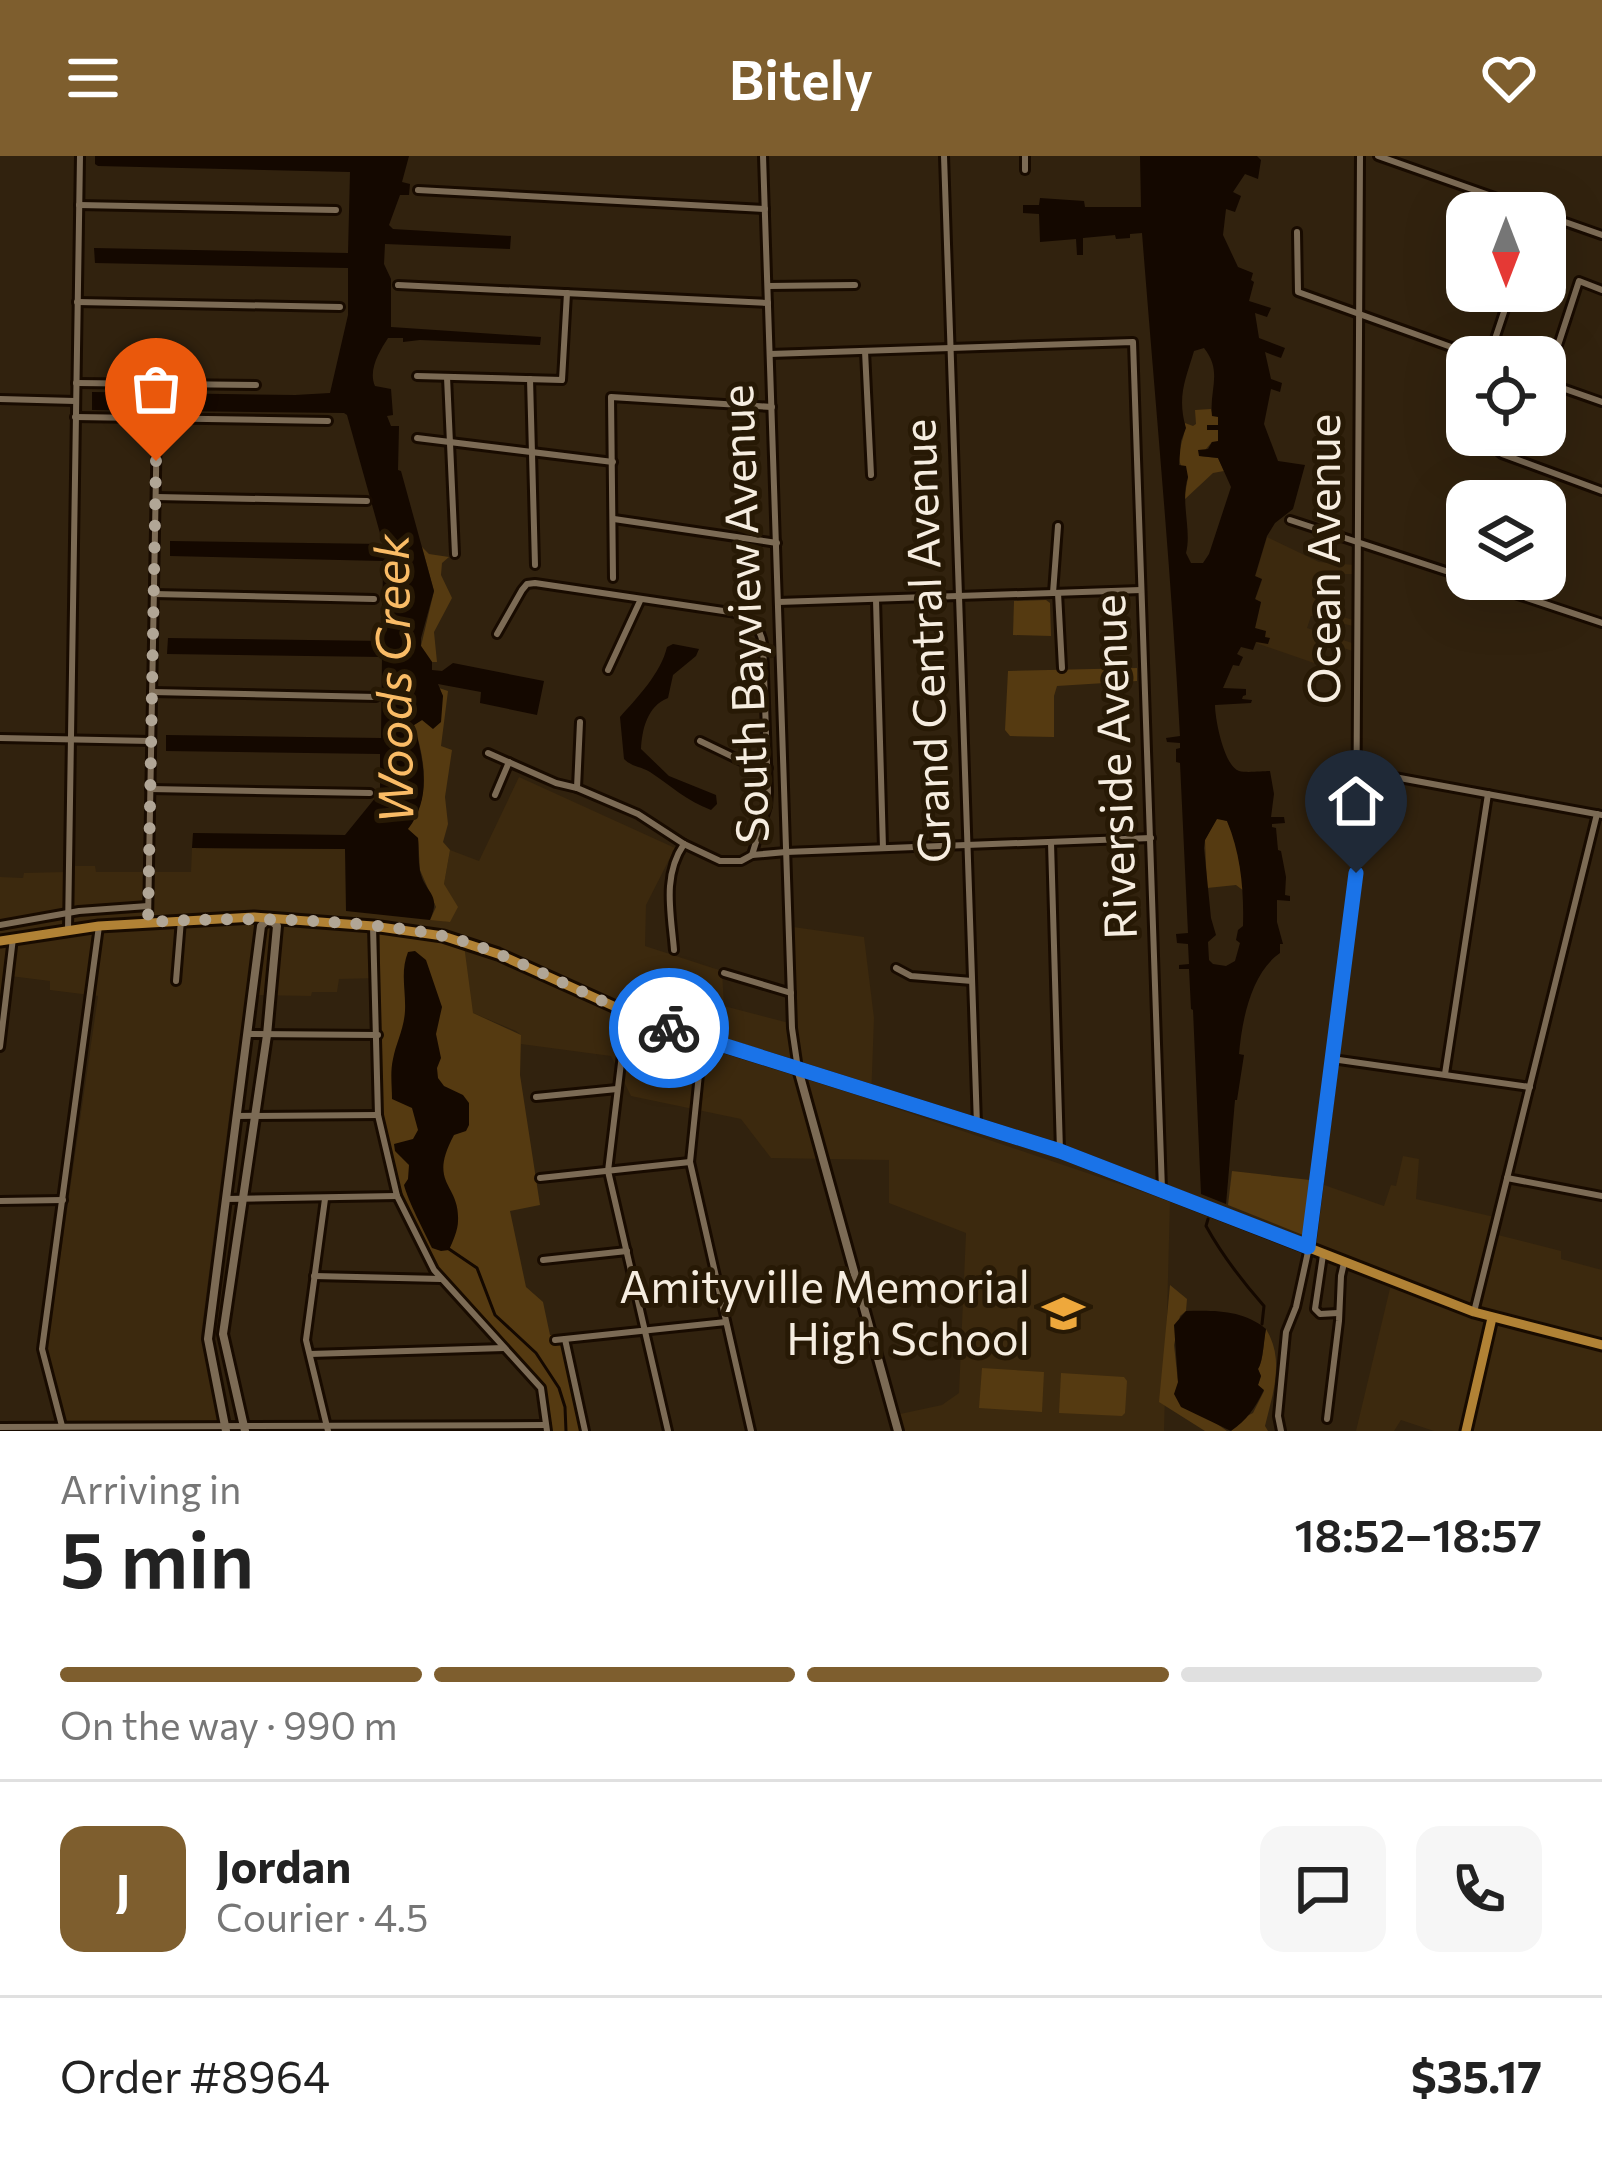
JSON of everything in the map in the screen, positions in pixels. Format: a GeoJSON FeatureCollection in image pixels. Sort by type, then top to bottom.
{"type":"FeatureCollection","features":[{"type":"Feature","properties":{"kind":"main road"},"geometry":{"type":"LineString","coordinates":[[0,941],[99,926],[269,918],[411,930],[462,941],[627,1013],[706,1041],[1060,1151],[1474,1312],[1602,1345]]}},
{"type":"Feature","properties":{"kind":"main road"},"geometry":{"type":"LineString","coordinates":[[1466,1431],[1492,1318]]}},
{"type":"Feature","properties":{"kind":"street"},"geometry":{"type":"LineString","coordinates":[[68,930],[80,156]]}},
{"type":"Feature","properties":{"kind":"street","name":"South Bayview Avenue"},"geometry":{"type":"LineString","coordinates":[[764,156],[791,993],[798,1069]]}},
{"type":"Feature","properties":{"kind":"street","name":"Grand Central Avenue"},"geometry":{"type":"LineString","coordinates":[[944,156],[977,1124]]}},
{"type":"Feature","properties":{"kind":"street"},"geometry":{"type":"LineString","coordinates":[[1025,156],[1025,170]]}},
{"type":"Feature","properties":{"kind":"street","name":"Ocean Avenue"},"geometry":{"type":"LineString","coordinates":[[1281,1431],[1278,1416],[1286,1332],[1308,1247],[1356,873],[1360,156]]}},
{"type":"Feature","properties":{"kind":"street"},"geometry":{"type":"LineString","coordinates":[[1378,156],[1480,192]]}},
{"type":"Feature","properties":{"kind":"street"},"geometry":{"type":"LineString","coordinates":[[418,190],[765,209]]}},
{"type":"Feature","properties":{"kind":"street"},"geometry":{"type":"LineString","coordinates":[[79,205],[336,210]]}},
{"type":"Feature","properties":{"kind":"street"},"geometry":{"type":"LineString","coordinates":[[1566,222],[1602,235]]}},
{"type":"Feature","properties":{"kind":"street"},"geometry":{"type":"LineString","coordinates":[[1297,232],[1298,292],[1446,345]]}},
{"type":"Feature","properties":{"kind":"street"},"geometry":{"type":"LineString","coordinates":[[1560,336],[1579,281],[1602,290]]}},
{"type":"Feature","properties":{"kind":"street"},"geometry":{"type":"LineString","coordinates":[[398,285],[768,303]]}},
{"type":"Feature","properties":{"kind":"street"},"geometry":{"type":"LineString","coordinates":[[767,286],[855,285]]}},
{"type":"Feature","properties":{"kind":"street"},"geometry":{"type":"LineString","coordinates":[[417,376],[562,380],[567,293]]}},
{"type":"Feature","properties":{"kind":"street"},"geometry":{"type":"LineString","coordinates":[[77,302],[340,307]]}},
{"type":"Feature","properties":{"kind":"street","name":"Riverside Avenue"},"geometry":{"type":"LineString","coordinates":[[950,349],[1133,342],[1162,1190]]}},
{"type":"Feature","properties":{"kind":"street"},"geometry":{"type":"LineString","coordinates":[[770,354],[950,349]]}},
{"type":"Feature","properties":{"kind":"street"},"geometry":{"type":"LineString","coordinates":[[866,351],[871,475]]}},
{"type":"Feature","properties":{"kind":"street"},"geometry":{"type":"LineString","coordinates":[[448,377],[454,554]]}},
{"type":"Feature","properties":{"kind":"street"},"geometry":{"type":"LineString","coordinates":[[530,379],[535,566]]}},
{"type":"Feature","properties":{"kind":"street"},"geometry":{"type":"LineString","coordinates":[[76,383],[256,385]]}},
{"type":"Feature","properties":{"kind":"street"},"geometry":{"type":"LineString","coordinates":[[1566,389],[1602,402]]}},
{"type":"Feature","properties":{"kind":"street"},"geometry":{"type":"LineString","coordinates":[[613,578],[611,397],[772,406]]}},
{"type":"Feature","properties":{"kind":"street"},"geometry":{"type":"LineString","coordinates":[[0,399],[75,401]]}},
{"type":"Feature","properties":{"kind":"street"},"geometry":{"type":"LineString","coordinates":[[75,417],[328,421]]}},
{"type":"Feature","properties":{"kind":"street"},"geometry":{"type":"LineString","coordinates":[[148,922],[157,418]]}},
{"type":"Feature","properties":{"kind":"street"},"geometry":{"type":"LineString","coordinates":[[418,438],[613,462]]}},
{"type":"Feature","properties":{"kind":"street"},"geometry":{"type":"LineString","coordinates":[[1507,456],[1602,491]]}},
{"type":"Feature","properties":{"kind":"street"},"geometry":{"type":"LineString","coordinates":[[156,497],[367,501]]}},
{"type":"Feature","properties":{"kind":"street"},"geometry":{"type":"LineString","coordinates":[[614,519],[777,543]]}},
{"type":"Feature","properties":{"kind":"street"},"geometry":{"type":"LineString","coordinates":[[1290,520],[1446,571]]}},
{"type":"Feature","properties":{"kind":"street"},"geometry":{"type":"LineString","coordinates":[[1058,526],[1056,593],[1062,668]]}},
{"type":"Feature","properties":{"kind":"street"},"geometry":{"type":"LineString","coordinates":[[497,634],[527,584],[740,614],[755,624],[763,644],[767,806],[752,855]]}},
{"type":"Feature","properties":{"kind":"street"},"geometry":{"type":"LineString","coordinates":[[778,602],[1142,590]]}},
{"type":"Feature","properties":{"kind":"street"},"geometry":{"type":"LineString","coordinates":[[154,594],[374,599]]}},
{"type":"Feature","properties":{"kind":"street"},"geometry":{"type":"LineString","coordinates":[[876,599],[883,848]]}},
{"type":"Feature","properties":{"kind":"street"},"geometry":{"type":"LineString","coordinates":[[1534,600],[1602,623]]}},
{"type":"Feature","properties":{"kind":"street"},"geometry":{"type":"LineString","coordinates":[[608,670],[640,601]]}},
{"type":"Feature","properties":{"kind":"street"},"geometry":{"type":"LineString","coordinates":[[152,692],[376,697]]}},
{"type":"Feature","properties":{"kind":"street"},"geometry":{"type":"LineString","coordinates":[[577,788],[580,722]]}},
{"type":"Feature","properties":{"kind":"street"},"geometry":{"type":"LineString","coordinates":[[0,738],[151,741]]}},
{"type":"Feature","properties":{"kind":"street"},"geometry":{"type":"LineString","coordinates":[[700,741],[756,768],[767,768]]}},
{"type":"Feature","properties":{"kind":"street"},"geometry":{"type":"LineString","coordinates":[[488,753],[638,814],[720,861],[786,851],[1151,838]]}},
{"type":"Feature","properties":{"kind":"street"},"geometry":{"type":"LineString","coordinates":[[495,795],[509,762]]}},
{"type":"Feature","properties":{"kind":"street"},"geometry":{"type":"LineString","coordinates":[[1356,770],[1600,815],[1474,1312]]}},
{"type":"Feature","properties":{"kind":"street"},"geometry":{"type":"LineString","coordinates":[[150,789],[370,793]]}},
{"type":"Feature","properties":{"kind":"street"},"geometry":{"type":"LineString","coordinates":[[1444,1074],[1488,794]]}},
{"type":"Feature","properties":{"kind":"street"},"geometry":{"type":"LineString","coordinates":[[1051,842],[1060,1151]]}},
{"type":"Feature","properties":{"kind":"street"},"geometry":{"type":"LineString","coordinates":[[674,950],[669,876],[684,844]]}},
{"type":"Feature","properties":{"kind":"street"},"geometry":{"type":"LineString","coordinates":[[0,926],[148,906]]}},
{"type":"Feature","properties":{"kind":"street"},"geometry":{"type":"LineString","coordinates":[[225,1429],[208,1339],[261,926],[269,918],[277,926],[267,1035],[224,1334],[244,1429]]}},
{"type":"Feature","properties":{"kind":"street"},"geometry":{"type":"LineString","coordinates":[[176,981],[181,920]]}},
{"type":"Feature","properties":{"kind":"street"},"geometry":{"type":"LineString","coordinates":[[63,1429],[42,1349],[99,926]]}},
{"type":"Feature","properties":{"kind":"street"},"geometry":{"type":"LineString","coordinates":[[0,1427],[547,1428],[541,1388],[434,1270],[397,1196],[378,1115],[374,926]]}},
{"type":"Feature","properties":{"kind":"street"},"geometry":{"type":"LineString","coordinates":[[0,1047],[13,938]]}},
{"type":"Feature","properties":{"kind":"street"},"geometry":{"type":"LineString","coordinates":[[896,968],[910,976],[972,982]]}},
{"type":"Feature","properties":{"kind":"street"},"geometry":{"type":"LineString","coordinates":[[724,973],[791,993]]}},
{"type":"Feature","properties":{"kind":"street"},"geometry":{"type":"LineString","coordinates":[[627,1013],[608,1171],[668,1431]]}},
{"type":"Feature","properties":{"kind":"street"},"geometry":{"type":"LineString","coordinates":[[248,1034],[378,1035]]}},
{"type":"Feature","properties":{"kind":"street"},"geometry":{"type":"LineString","coordinates":[[706,1041],[690,1162],[751,1431]]}},
{"type":"Feature","properties":{"kind":"street"},"geometry":{"type":"LineString","coordinates":[[1332,1059],[1530,1087]]}},
{"type":"Feature","properties":{"kind":"street"},"geometry":{"type":"LineString","coordinates":[[798,1069],[898,1431]]}},
{"type":"Feature","properties":{"kind":"street"},"geometry":{"type":"LineString","coordinates":[[536,1097],[617,1089]]}},
{"type":"Feature","properties":{"kind":"street"},"geometry":{"type":"LineString","coordinates":[[237,1116],[378,1115]]}},
{"type":"Feature","properties":{"kind":"street"},"geometry":{"type":"LineString","coordinates":[[540,1178],[690,1162]]}},
{"type":"Feature","properties":{"kind":"street"},"geometry":{"type":"LineString","coordinates":[[1507,1178],[1602,1196]]}},
{"type":"Feature","properties":{"kind":"street"},"geometry":{"type":"LineString","coordinates":[[226,1199],[397,1196]]}},
{"type":"Feature","properties":{"kind":"street"},"geometry":{"type":"LineString","coordinates":[[325,1198],[306,1332],[327,1429]]}},
{"type":"Feature","properties":{"kind":"street"},"geometry":{"type":"LineString","coordinates":[[0,1201],[63,1200]]}},
{"type":"Feature","properties":{"kind":"street"},"geometry":{"type":"LineString","coordinates":[[544,1260],[627,1251]]}},
{"type":"Feature","properties":{"kind":"street"},"geometry":{"type":"LineString","coordinates":[[1323,1254],[1315,1309],[1320,1314],[1338,1313]]}},
{"type":"Feature","properties":{"kind":"street"},"geometry":{"type":"LineString","coordinates":[[1327,1420],[1345,1262]]}},
{"type":"Feature","properties":{"kind":"street"},"geometry":{"type":"LineString","coordinates":[[314,1276],[441,1279]]}},
{"type":"Feature","properties":{"kind":"street"},"geometry":{"type":"LineString","coordinates":[[555,1340],[726,1322]]}},
{"type":"Feature","properties":{"kind":"street"},"geometry":{"type":"LineString","coordinates":[[565,1339],[585,1431]]}},
{"type":"Feature","properties":{"kind":"street"},"geometry":{"type":"LineString","coordinates":[[309,1354],[504,1348]]}},
{"type":"Feature","properties":{"kind":"shaded area"},"geometry":{"type":"Polygon","coordinates":[[[1211,409],[1218,416],[1218,425],[1208,430],[1218,430],[1218,442],[1212,442],[1200,456],[1218,458],[1224,471],[1213,473],[1184,500],[1188,477],[1179,456],[1185,423],[1196,424],[1195,410],[1211,409]]]}},
{"type":"Feature","properties":{"kind":"shaded area"},"geometry":{"type":"Polygon","coordinates":[[[1267,537],[1319,562],[1355,565],[1355,574],[1337,574],[1321,582],[1313,608],[1353,620],[1353,626],[1311,616],[1307,628],[1355,644],[1355,652],[1338,646],[1324,648],[1317,664],[1256,643],[1264,637],[1255,628],[1261,602],[1255,600],[1262,580],[1255,577],[1267,537]]]}},
{"type":"Feature","properties":{"kind":"shaded area"},"geometry":{"type":"Polygon","coordinates":[[[422,547],[429,554],[449,557],[442,563],[441,575],[452,598],[434,632],[437,662],[421,646],[434,591],[422,547]]]}},
{"type":"Feature","properties":{"kind":"shaded area"},"geometry":{"type":"Polygon","coordinates":[[[1046,600],[1051,636],[1013,635],[1014,601],[1046,600]]]}},
{"type":"Feature","properties":{"kind":"shaded area"},"geometry":{"type":"Polygon","coordinates":[[[1137,668],[1137,681],[1057,686],[1054,737],[1010,736],[1005,730],[1008,671],[1137,668]]]}},
{"type":"Feature","properties":{"kind":"shaded area"},"geometry":{"type":"Polygon","coordinates":[[[439,688],[448,691],[441,746],[452,750],[443,842],[450,850],[444,884],[458,907],[450,922],[430,920],[436,907],[420,870],[418,838],[407,829],[420,805],[424,779],[414,725],[443,696],[439,688]]]}},
{"type":"Feature","properties":{"kind":"shaded area"},"geometry":{"type":"Polygon","coordinates":[[[519,777],[675,848],[646,905],[645,946],[722,971],[724,1006],[789,1023],[786,926],[864,937],[874,1018],[871,1100],[1170,1201],[1164,1431],[903,1431],[900,1414],[942,1405],[959,1393],[966,1233],[889,1203],[889,1160],[771,1158],[741,1119],[631,1096],[611,1056],[521,1044],[516,1031],[473,1013],[380,934],[380,978],[339,979],[337,992],[312,992],[311,996],[248,995],[201,1336],[219,1421],[64,1423],[47,1348],[98,996],[50,990],[50,981],[10,976],[5,1012],[0,1012],[0,877],[65,872],[66,866],[95,866],[96,872],[191,872],[192,848],[346,849],[417,916],[449,922],[444,884],[450,850],[479,861],[519,777]]]}},
{"type":"Feature","properties":{"kind":"shaded area"},"geometry":{"type":"Polygon","coordinates":[[[1217,818],[1227,821],[1236,841],[1244,891],[1236,885],[1207,888],[1205,840],[1217,818]]]}},
{"type":"Feature","properties":{"kind":"shaded area"},"geometry":{"type":"Polygon","coordinates":[[[380,933],[464,945],[473,1013],[521,1035],[520,1075],[540,1205],[510,1211],[526,1287],[543,1302],[550,1335],[560,1335],[580,1431],[548,1431],[543,1385],[434,1266],[398,1188],[380,1113],[380,933]]]}},
{"type":"Feature","properties":{"kind":"shaded area"},"geometry":{"type":"Polygon","coordinates":[[[1403,1156],[1419,1159],[1416,1199],[1499,1218],[1494,1234],[1561,1251],[1561,1259],[1602,1270],[1602,1431],[1434,1431],[1401,1420],[1394,1431],[1356,1431],[1392,1280],[1298,1247],[1310,1180],[1384,1206],[1391,1185],[1396,1186],[1403,1156]]]}},
{"type":"Feature","properties":{"kind":"shaded area"},"geometry":{"type":"Polygon","coordinates":[[[1232,1171],[1310,1180],[1303,1235],[1228,1205],[1232,1171]]]}},
{"type":"Feature","properties":{"kind":"shaded area"},"geometry":{"type":"Polygon","coordinates":[[[1170,1285],[1187,1299],[1174,1345],[1178,1382],[1227,1431],[1205,1431],[1159,1402],[1170,1285]]]}},
{"type":"Feature","properties":{"kind":"shaded area"},"geometry":{"type":"Polygon","coordinates":[[[1266,1329],[1276,1365],[1268,1431],[1230,1431],[1253,1413],[1264,1391],[1258,1385],[1258,1369],[1266,1329]]]}},
{"type":"Feature","properties":{"kind":"shaded area"},"geometry":{"type":"Polygon","coordinates":[[[982,1368],[1044,1372],[1042,1412],[979,1408],[982,1368]]]}},
{"type":"Feature","properties":{"kind":"shaded area"},"geometry":{"type":"Polygon","coordinates":[[[1061,1373],[1124,1377],[1125,1413],[1059,1413],[1061,1373]]]}},
{"type":"Feature","properties":{"kind":"water"},"geometry":{"type":"Polygon","coordinates":[[[95,156],[409,156],[402,182],[410,184],[409,195],[400,195],[389,225],[393,229],[511,236],[510,249],[385,244],[391,327],[541,337],[540,345],[388,338],[374,367],[375,386],[391,389],[393,415],[387,416],[391,426],[399,426],[398,470],[434,591],[421,638],[432,670],[442,671],[453,663],[544,681],[537,715],[480,703],[481,692],[438,684],[443,696],[441,722],[433,729],[422,720],[414,725],[423,792],[408,829],[418,838],[420,871],[433,899],[430,920],[346,911],[345,849],[192,848],[193,833],[345,835],[380,792],[380,754],[166,751],[166,735],[381,738],[382,657],[167,654],[168,638],[382,641],[383,561],[170,556],[170,541],[383,544],[347,415],[92,410],[92,392],[330,393],[348,315],[348,268],[95,263],[94,248],[348,253],[350,172],[98,166],[95,156]]]}},
{"type":"Feature","properties":{"kind":"water"},"geometry":{"type":"Polygon","coordinates":[[[1140,156],[1257,156],[1261,160],[1258,179],[1245,174],[1233,192],[1241,196],[1235,212],[1226,209],[1223,235],[1238,267],[1253,273],[1249,301],[1271,308],[1267,317],[1255,313],[1259,338],[1285,348],[1281,358],[1265,352],[1271,379],[1282,383],[1280,392],[1271,389],[1264,424],[1278,461],[1305,465],[1293,509],[1267,536],[1255,576],[1262,579],[1255,599],[1261,602],[1255,628],[1266,631],[1268,644],[1256,642],[1253,650],[1241,647],[1237,654],[1243,657],[1239,666],[1233,665],[1223,688],[1246,689],[1242,699],[1251,703],[1215,705],[1221,741],[1234,767],[1242,772],[1270,771],[1271,817],[1284,817],[1285,823],[1272,827],[1286,877],[1285,895],[1290,896],[1290,901],[1277,900],[1283,944],[1255,985],[1243,1027],[1239,1054],[1244,1055],[1226,1204],[1201,1194],[1189,969],[1179,969],[1189,964],[1188,944],[1177,943],[1176,934],[1188,933],[1180,763],[1176,762],[1180,743],[1166,738],[1180,736],[1142,233],[1130,234],[1130,238],[1083,238],[1083,255],[1077,255],[1076,239],[1040,242],[1039,214],[1023,213],[1023,205],[1039,205],[1040,198],[1084,201],[1085,207],[1141,207],[1140,156]],[[1204,348],[1194,351],[1182,398],[1186,428],[1179,465],[1186,466],[1188,477],[1186,553],[1191,563],[1203,563],[1209,554],[1231,487],[1218,458],[1199,456],[1198,450],[1218,441],[1218,430],[1207,430],[1207,425],[1218,425],[1218,417],[1212,416],[1214,373],[1204,348]],[[1217,819],[1204,848],[1216,935],[1208,942],[1209,960],[1226,966],[1235,961],[1240,943],[1236,940],[1243,926],[1243,899],[1232,834],[1227,821],[1217,819]]]}},
{"type":"Feature","properties":{"kind":"water"},"geometry":{"type":"Polygon","coordinates":[[[673,644],[699,649],[673,675],[668,698],[650,713],[641,749],[669,776],[716,795],[717,804],[711,810],[624,759],[620,717],[648,685],[673,644]]]}},
{"type":"Feature","properties":{"kind":"water"},"geometry":{"type":"Polygon","coordinates":[[[415,951],[426,960],[442,1007],[436,1034],[441,1058],[438,1078],[469,1103],[469,1125],[454,1135],[444,1164],[458,1221],[449,1250],[441,1251],[432,1248],[413,1207],[404,1185],[409,1165],[394,1144],[413,1139],[418,1130],[412,1108],[392,1099],[391,1079],[404,1018],[406,959],[408,952],[415,951]]]}},
{"type":"Feature","properties":{"kind":"water"},"geometry":{"type":"Polygon","coordinates":[[[1186,1311],[1238,1315],[1266,1329],[1258,1369],[1258,1385],[1264,1390],[1231,1431],[1181,1407],[1174,1394],[1178,1382],[1174,1325],[1186,1311]]]}},
{"type":"Feature","properties":{"kind":"waterway"},"geometry":{"type":"LineString","coordinates":[[1208,1219],[1206,1226],[1219,1247],[1264,1306],[1262,1324]]}},
{"type":"Feature","properties":{"kind":"waterway","name":"Woods Creek"},"geometry":{"type":"LineString","coordinates":[[449,1249],[477,1268],[495,1315],[536,1353],[559,1388],[566,1431]]}},
{"type":"Feature","properties":{"kind":"way so far"},"geometry":{"type":"LineString","coordinates":[[156,461],[148,922],[254,917],[442,936],[498,954],[669,1028]]}},
{"type":"Feature","properties":{"kind":"place","name":"Amityville Memorial High School"},"geometry":{"type":"Point","coordinates":[1064,1313]}},
{"type":"Feature","properties":{"kind":"route"},"geometry":{"type":"LineString","coordinates":[[669,1028],[1060,1151],[1308,1247],[1356,873]]}}]}
